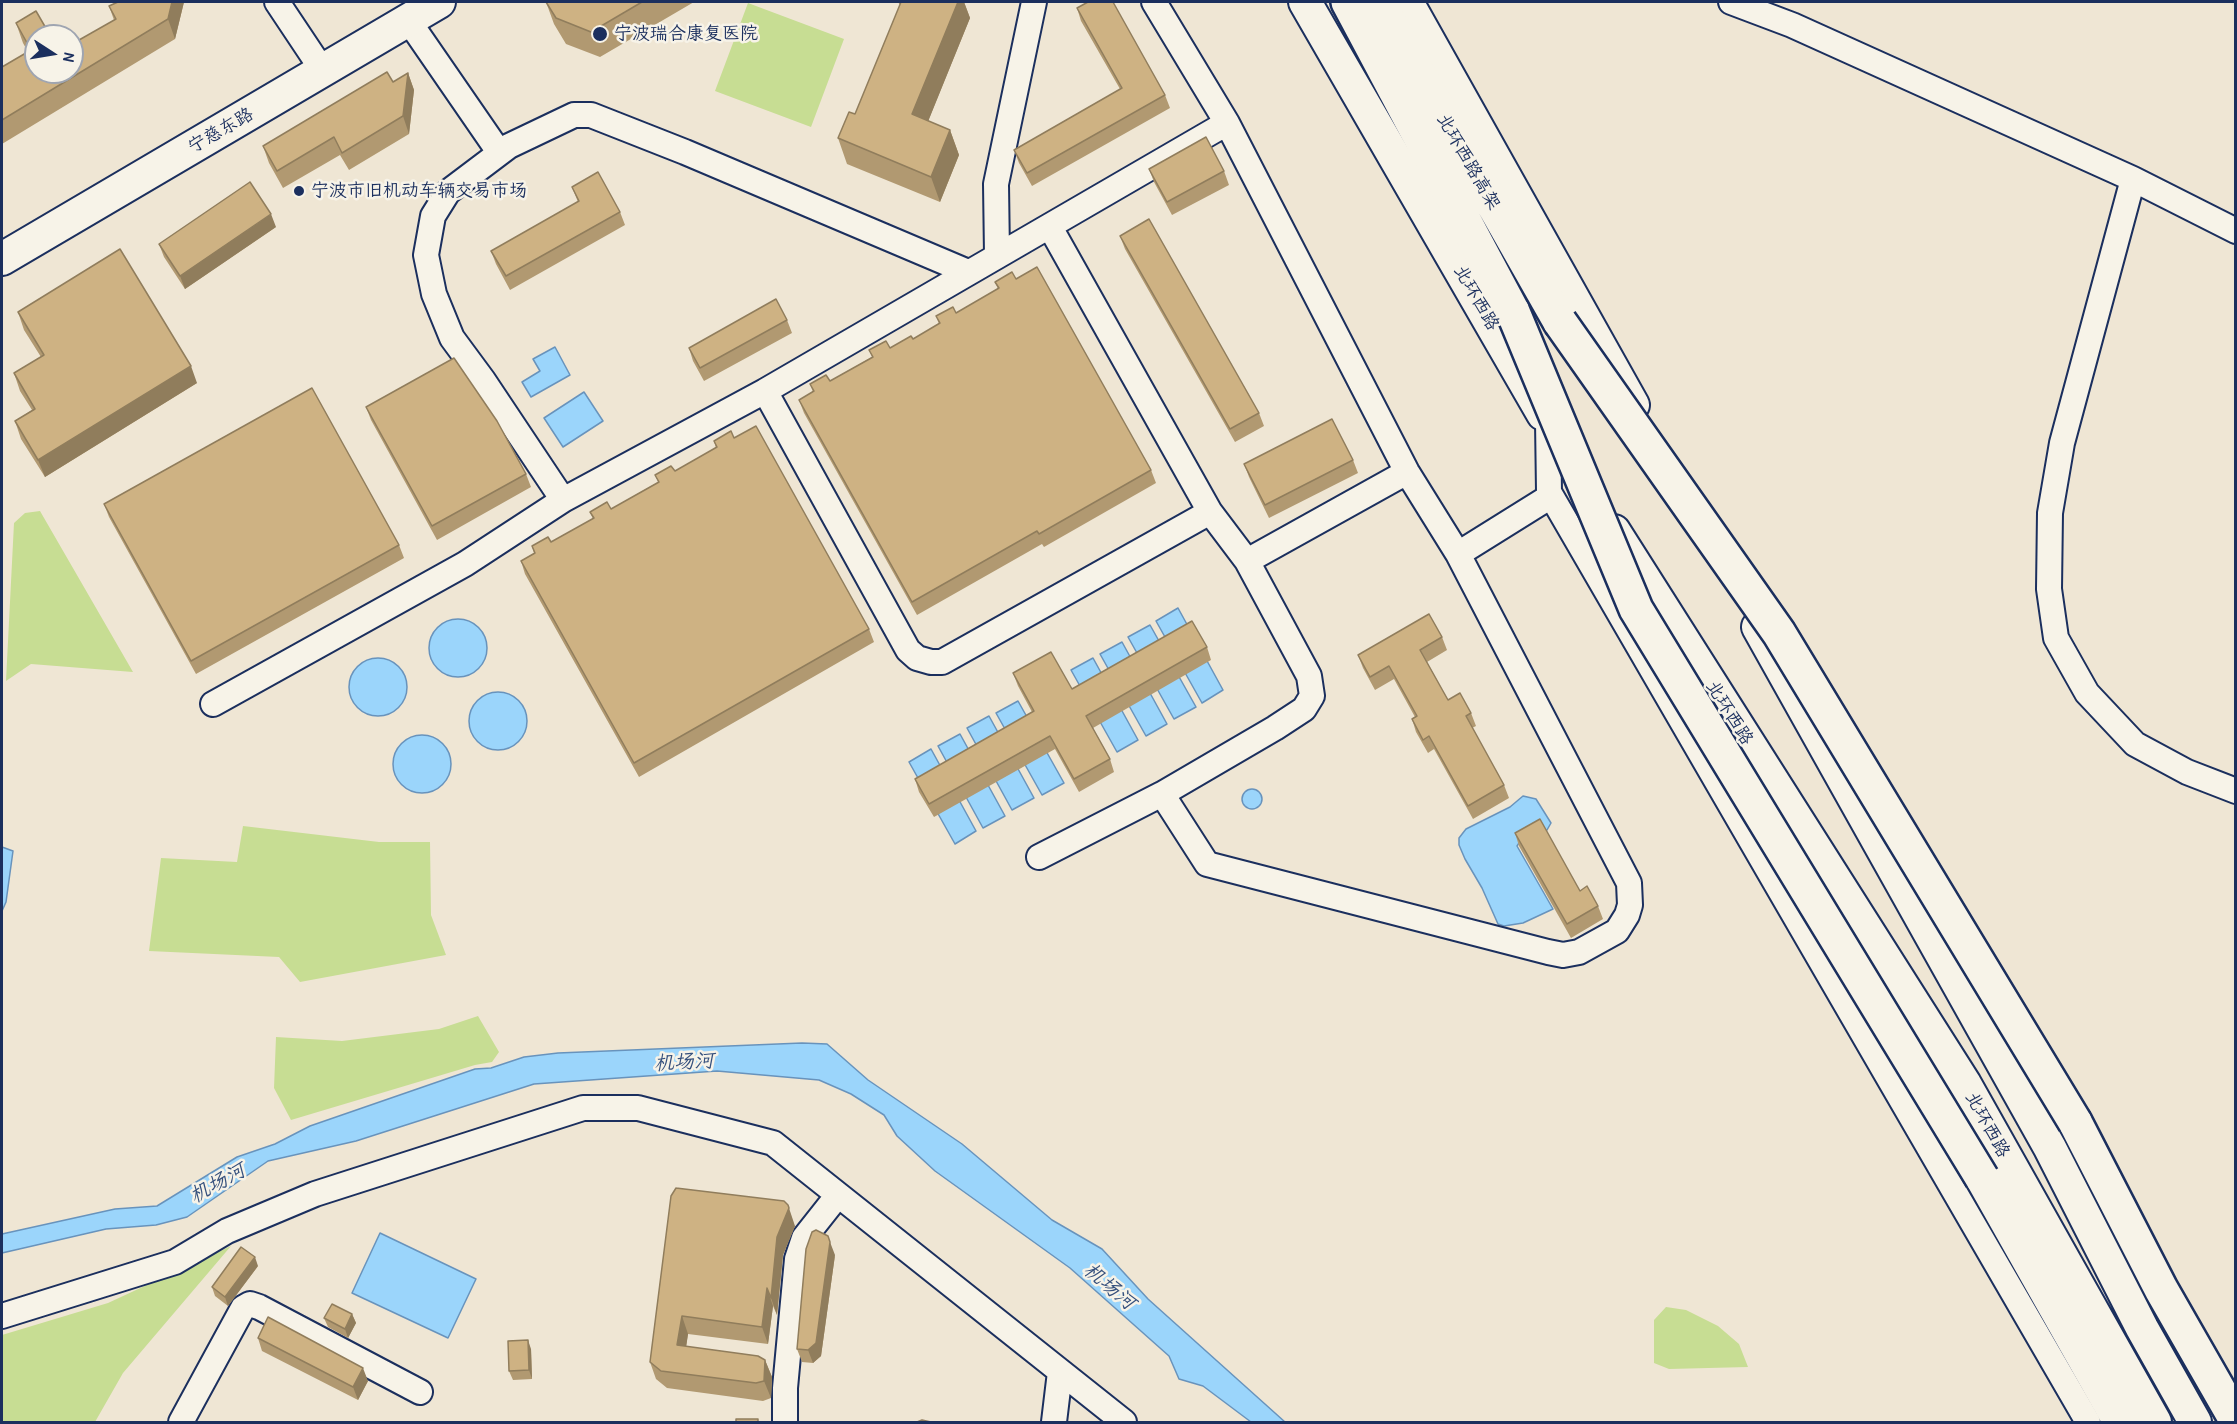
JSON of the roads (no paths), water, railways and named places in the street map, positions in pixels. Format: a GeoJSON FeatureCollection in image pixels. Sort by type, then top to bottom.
{"type":"FeatureCollection","features":[{"type":"Feature","properties":{"kind":"highway","name":"北环西路高架"},"geometry":{"type":"LineString","coordinates":[[1348,2],[1513,312],[1636,609],[1982,1179],[2120,1422]]}},
{"type":"Feature","properties":{"kind":"highway","name":"北环西路高架"},"geometry":{"type":"LineString","coordinates":[[1378,2],[1560,322],[1779,633],[2075,1122],[2161,1288],[2235,1420]]}},
{"type":"Feature","properties":{"kind":"main road","name":"宁慈东路"},"geometry":{"type":"LineString","coordinates":[[2,259],[439,2]]}},
{"type":"Feature","properties":{"kind":"main road","name":"北环西路"},"geometry":{"type":"LineString","coordinates":[[1305,2],[1596,504],[1965,1084],[2155,1422]]}},
{"type":"Feature","properties":{"kind":"main road"},"geometry":{"type":"LineString","coordinates":[[1407,2],[2050,1148],[2142,1328],[2195,1422]]}},
{"type":"Feature","properties":{"kind":"street"},"geometry":{"type":"LineString","coordinates":[[277,2],[323,71]]}},
{"type":"Feature","properties":{"kind":"street"},"geometry":{"type":"LineString","coordinates":[[997,255],[998,166],[1034,2]]}},
{"type":"Feature","properties":{"kind":"street"},"geometry":{"type":"LineString","coordinates":[[1154,2],[1227,123],[1407,472],[1458,554],[1629,883],[1630,905],[1617,931],[1579,952],[1563,955],[1207,864],[1162,794]]}},
{"type":"Feature","properties":{"kind":"street"},"geometry":{"type":"LineString","coordinates":[[1731,2],[1792,25],[2133,179],[2235,231]]}},
{"type":"Feature","properties":{"kind":"street"},"geometry":{"type":"LineString","coordinates":[[408,20],[499,152]]}},
{"type":"Feature","properties":{"kind":"street"},"geometry":{"type":"LineString","coordinates":[[563,500],[483,380],[452,338],[434,294],[426,255],[433,216],[448,192],[499,152],[574,115],[591,115],[685,152],[968,272]]}},
{"type":"Feature","properties":{"kind":"street"},"geometry":{"type":"LineString","coordinates":[[213,704],[465,564],[563,500],[765,391],[1227,123]]}},
{"type":"Feature","properties":{"kind":"street"},"geometry":{"type":"LineString","coordinates":[[2133,179],[2062,443],[2050,513],[2049,590],[2056,638],[2087,693],[2108,718],[2135,744],[2187,772],[2235,791]]}},
{"type":"Feature","properties":{"kind":"street"},"geometry":{"type":"LineString","coordinates":[[1039,857],[1162,794],[1304,709],[1312,696],[1309,676],[1247,561],[1210,512],[1050,227]]}},
{"type":"Feature","properties":{"kind":"street"},"geometry":{"type":"LineString","coordinates":[[765,391],[908,650],[917,658],[931,662],[942,662],[1210,512]]}},
{"type":"Feature","properties":{"kind":"street"},"geometry":{"type":"LineString","coordinates":[[1548,421],[1546,456],[1551,496],[2088,1422]]}},
{"type":"Feature","properties":{"kind":"street"},"geometry":{"type":"LineString","coordinates":[[1247,561],[1407,472]]}},
{"type":"Feature","properties":{"kind":"street"},"geometry":{"type":"LineString","coordinates":[[1458,554],[1551,496]]}},
{"type":"Feature","properties":{"kind":"street"},"geometry":{"type":"LineString","coordinates":[[2,1316],[175,1262],[227,1231],[315,1194],[583,1108],[638,1108],[773,1143],[1124,1422]]}},
{"type":"Feature","properties":{"kind":"street"},"geometry":{"type":"LineString","coordinates":[[785,1422],[784,1388],[797,1259],[804,1238],[838,1195]]}},
{"type":"Feature","properties":{"kind":"street"},"geometry":{"type":"LineString","coordinates":[[181,1422],[243,1308],[250,1305],[259,1307],[420,1392]]}},
{"type":"Feature","properties":{"kind":"street"},"geometry":{"type":"LineString","coordinates":[[1054,1422],[1060,1372]]}},
{"type":"Feature","properties":{"kind":"water"},"geometry":{"type":"Polygon","coordinates":[[[555,347],[570,375],[531,397],[522,382],[540,371],[533,359],[555,347]]]}},
{"type":"Feature","properties":{"kind":"water"},"geometry":{"type":"Polygon","coordinates":[[[584,392],[603,421],[563,447],[544,418],[584,392]]]}},
{"type":"Feature","properties":{"kind":"water"},"geometry":{"type":"Polygon","coordinates":[[[1178,608],[1223,690],[1202,703],[1156,621],[1178,608]]]}},
{"type":"Feature","properties":{"kind":"water"},"geometry":{"type":"Polygon","coordinates":[[[452,619],[464,619],[479,627],[487,642],[487,654],[479,669],[464,677],[452,677],[437,669],[429,654],[429,642],[437,627],[452,619]]]}},
{"type":"Feature","properties":{"kind":"water"},"geometry":{"type":"Polygon","coordinates":[[[1150,625],[1196,707],[1174,719],[1128,637],[1150,625]]]}},
{"type":"Feature","properties":{"kind":"water"},"geometry":{"type":"Polygon","coordinates":[[[1122,642],[1167,724],[1146,736],[1100,654],[1122,642]]]}},
{"type":"Feature","properties":{"kind":"water"},"geometry":{"type":"Polygon","coordinates":[[[372,658],[384,658],[399,666],[407,681],[407,693],[399,708],[384,716],[372,716],[357,708],[349,693],[349,681],[357,666],[372,658]]]}},
{"type":"Feature","properties":{"kind":"water"},"geometry":{"type":"Polygon","coordinates":[[[1093,658],[1138,740],[1117,752],[1071,670],[1093,658]]]}},
{"type":"Feature","properties":{"kind":"water"},"geometry":{"type":"Polygon","coordinates":[[[492,692],[504,692],[519,700],[527,715],[527,727],[519,742],[504,750],[492,750],[477,742],[469,727],[469,715],[477,700],[492,692]]]}},
{"type":"Feature","properties":{"kind":"water"},"geometry":{"type":"Polygon","coordinates":[[[1018,701],[1064,783],[1042,795],[996,713],[1018,701]]]}},
{"type":"Feature","properties":{"kind":"water"},"geometry":{"type":"Polygon","coordinates":[[[989,716],[1034,798],[1012,810],[967,728],[989,716]]]}},
{"type":"Feature","properties":{"kind":"water"},"geometry":{"type":"Polygon","coordinates":[[[960,734],[1005,816],[983,828],[938,746],[960,734]]]}},
{"type":"Feature","properties":{"kind":"water"},"geometry":{"type":"Polygon","coordinates":[[[416,735],[428,735],[443,743],[451,758],[451,770],[443,785],[428,793],[416,793],[401,785],[393,770],[393,758],[401,743],[416,735]]]}},
{"type":"Feature","properties":{"kind":"water"},"geometry":{"type":"Polygon","coordinates":[[[931,749],[976,831],[955,844],[909,762],[931,749]]]}},
{"type":"Feature","properties":{"kind":"water"},"geometry":{"type":"Polygon","coordinates":[[[1248,789],[1256,789],[1262,795],[1262,803],[1256,809],[1248,809],[1242,803],[1242,795],[1248,789]]]}},
{"type":"Feature","properties":{"kind":"water"},"geometry":{"type":"Polygon","coordinates":[[[1523,796],[1536,799],[1551,823],[1547,830],[1517,846],[1553,909],[1523,923],[1504,926],[1498,924],[1482,888],[1465,859],[1459,845],[1459,838],[1466,829],[1510,807],[1523,796]]]}},
{"type":"Feature","properties":{"kind":"water"},"geometry":{"type":"Polygon","coordinates":[[[2,847],[13,851],[6,902],[2,911],[2,847]]]}},
{"type":"Feature","properties":{"kind":"water","name":"机场河"},"geometry":{"type":"Polygon","coordinates":[[[802,1043],[827,1044],[868,1080],[962,1144],[1052,1220],[1102,1249],[1148,1299],[1285,1422],[1251,1422],[1203,1386],[1179,1379],[1169,1356],[1070,1268],[935,1171],[897,1136],[884,1115],[851,1094],[819,1080],[717,1071],[534,1084],[356,1141],[268,1161],[187,1217],[156,1225],[106,1229],[2,1253],[2,1234],[115,1209],[157,1206],[237,1157],[275,1144],[310,1126],[475,1069],[491,1068],[524,1057],[558,1053],[802,1043]]]}},
{"type":"Feature","properties":{"kind":"water"},"geometry":{"type":"Polygon","coordinates":[[[380,1233],[476,1279],[448,1338],[352,1293],[380,1233]]]}},
{"type":"Feature","properties":{"kind":"place","name":"宁波瑞合康复医院"},"geometry":{"type":"Point","coordinates":[600,34]}},
{"type":"Feature","properties":{"kind":"place","name":"宁波市旧机动车辆交易市场"},"geometry":{"type":"Point","coordinates":[299,191]}}]}
